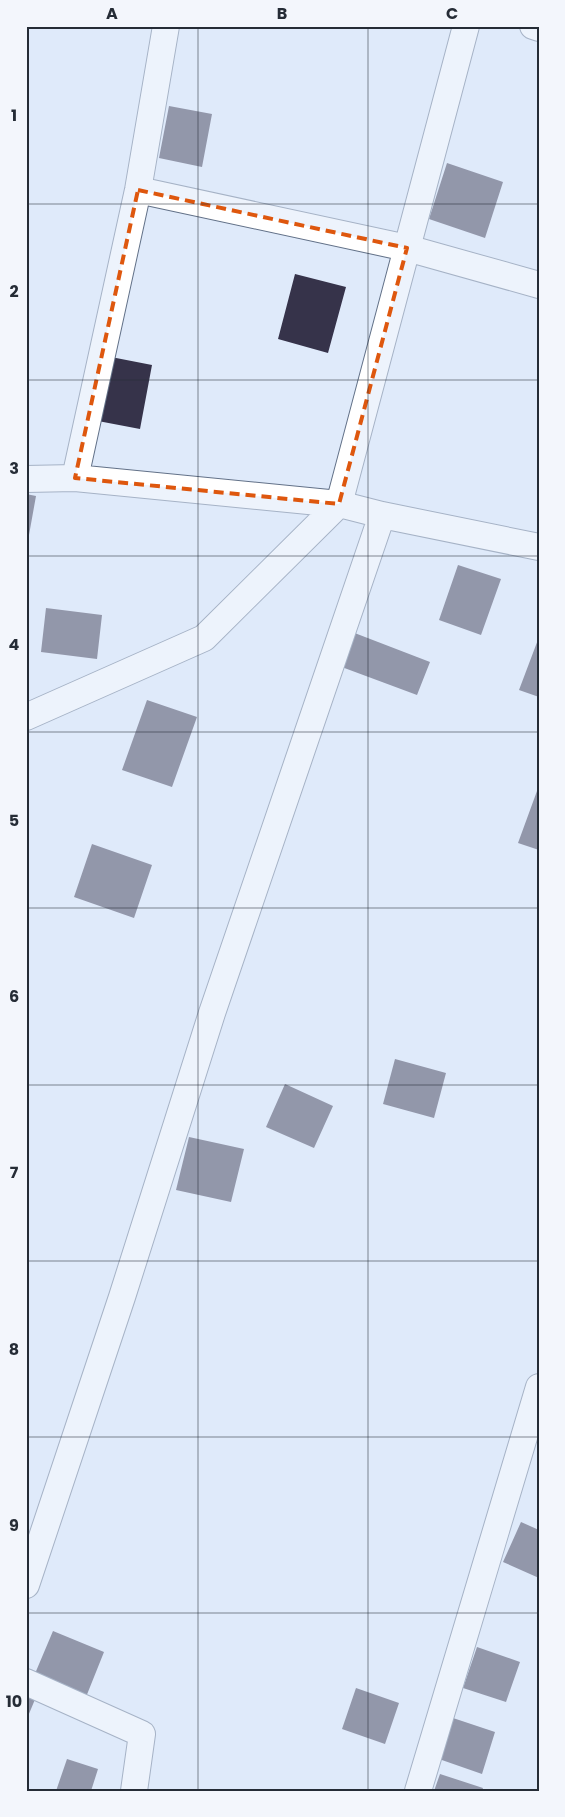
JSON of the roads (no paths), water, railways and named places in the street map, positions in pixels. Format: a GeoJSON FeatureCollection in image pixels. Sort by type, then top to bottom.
{"type":"FeatureCollection","features":[{"type":"Feature","properties":{"kind":"street"},"geometry":{"type":"LineString","coordinates":[[75,478],[138,190],[166,26]]}},
{"type":"Feature","properties":{"kind":"street"},"geometry":{"type":"LineString","coordinates":[[26,717],[204,638],[339,504],[466,26]]}},
{"type":"Feature","properties":{"kind":"street"},"geometry":{"type":"LineString","coordinates":[[533,26],[539,28]]}},
{"type":"Feature","properties":{"kind":"street"},"geometry":{"type":"LineString","coordinates":[[138,190],[408,248],[539,285]]}},
{"type":"Feature","properties":{"kind":"street"},"geometry":{"type":"LineString","coordinates":[[26,479],[75,478],[339,504],[382,515],[539,547]]}},
{"type":"Feature","properties":{"kind":"street"},"geometry":{"type":"LineString","coordinates":[[26,1585],[122,1297],[212,1013],[382,515]]}},
{"type":"Feature","properties":{"kind":"street"},"geometry":{"type":"LineString","coordinates":[[418,1791],[539,1387]]}},
{"type":"Feature","properties":{"kind":"street"},"geometry":{"type":"LineString","coordinates":[[26,1682],[142,1734],[134,1791]]}}]}
